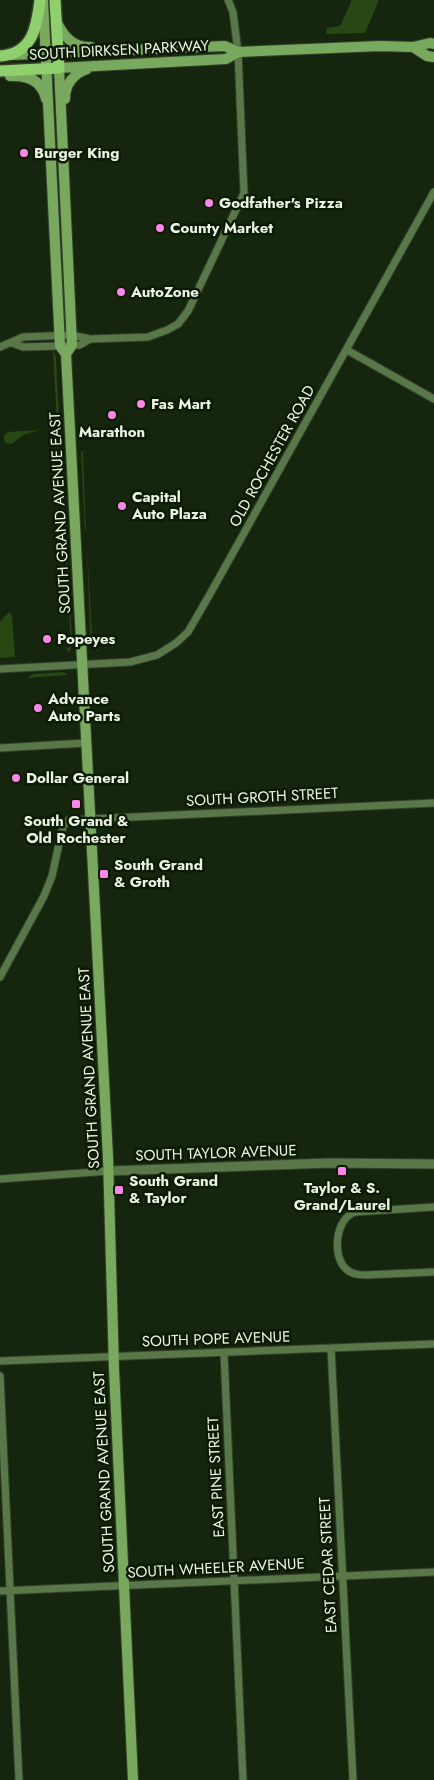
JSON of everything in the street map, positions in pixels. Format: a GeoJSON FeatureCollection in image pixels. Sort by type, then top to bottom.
{"type":"FeatureCollection","features":[{"type":"Feature","properties":{"kind":"main road"},"geometry":{"type":"LineString","coordinates":[[5,56],[25,46],[31,39],[36,28],[40,0]]}},
{"type":"Feature","properties":{"kind":"main road"},"geometry":{"type":"LineString","coordinates":[[44,0],[46,54],[53,68]]}},
{"type":"Feature","properties":{"kind":"main road"},"geometry":{"type":"LineString","coordinates":[[53,68],[58,54],[55,0]]}},
{"type":"Feature","properties":{"kind":"main road"},"geometry":{"type":"LineString","coordinates":[[56,23],[72,43],[83,47],[97,46],[112,51]]}},
{"type":"Feature","properties":{"kind":"main road","name":"SOUTH DIRKSEN PARKWAY"},"geometry":{"type":"LineString","coordinates":[[5,56],[225,46],[238,52],[380,46],[413,47],[430,43],[434,44]]}},
{"type":"Feature","properties":{"kind":"main road","name":"SOUTH DIRKSEN PARKWAY"},"geometry":{"type":"LineString","coordinates":[[413,47],[427,56],[434,57]]}},
{"type":"Feature","properties":{"kind":"main road","name":"SOUTH DIRKSEN PARKWAY"},"geometry":{"type":"LineString","coordinates":[[0,71],[226,59],[238,52]]}},
{"type":"Feature","properties":{"kind":"main road"},"geometry":{"type":"LineString","coordinates":[[63,154],[67,146],[65,91],[73,77],[92,67]]}},
{"type":"Feature","properties":{"kind":"main road","name":"SOUTH GRAND AVENUE EAST"},"geometry":{"type":"LineString","coordinates":[[53,68],[49,112],[66,343],[109,1170],[114,1356],[133,1780]]}},
{"type":"Feature","properties":{"kind":"main road","name":"SOUTH GRAND AVENUE EAST"},"geometry":{"type":"LineString","coordinates":[[53,68],[63,154],[66,343]]}},
{"type":"Feature","properties":{"kind":"main road"},"geometry":{"type":"LineString","coordinates":[[0,75],[25,76],[36,82],[44,93],[49,112]]}},
{"type":"Feature","properties":{"kind":"street"},"geometry":{"type":"LineString","coordinates":[[0,347],[12,343],[23,347],[66,343],[80,345],[90,339],[148,337],[178,324],[188,311],[244,193],[238,52],[233,12],[228,0]]}},
{"type":"Feature","properties":{"kind":"street","name":"OLD ROCHESTER ROAD"},"geometry":{"type":"LineString","coordinates":[[0,668],[130,662],[149,658],[170,648],[188,632],[434,192]]}},
{"type":"Feature","properties":{"kind":"street"},"geometry":{"type":"LineString","coordinates":[[346,350],[434,399]]}},
{"type":"Feature","properties":{"kind":"street"},"geometry":{"type":"LineString","coordinates":[[0,748],[86,743]]}},
{"type":"Feature","properties":{"kind":"street","name":"SOUTH GROTH STREET"},"geometry":{"type":"LineString","coordinates":[[91,818],[434,803]]}},
{"type":"Feature","properties":{"kind":"street"},"geometry":{"type":"LineString","coordinates":[[0,976],[44,896],[52,876],[63,826],[69,820],[91,818]]}},
{"type":"Feature","properties":{"kind":"street","name":"SOUTH TAYLOR AVENUE"},"geometry":{"type":"LineString","coordinates":[[0,1179],[109,1170],[329,1163],[434,1164]]}},
{"type":"Feature","properties":{"kind":"street"},"geometry":{"type":"LineString","coordinates":[[434,1207],[355,1212],[344,1218],[340,1224],[338,1234],[341,1262],[354,1274],[434,1272]]}},
{"type":"Feature","properties":{"kind":"street","name":"SOUTH POPE AVENUE"},"geometry":{"type":"LineString","coordinates":[[0,1361],[434,1344]]}},
{"type":"Feature","properties":{"kind":"street","name":"EAST CEDAR STREET"},"geometry":{"type":"LineString","coordinates":[[331,1348],[352,1780]]}},
{"type":"Feature","properties":{"kind":"street","name":"EAST PINE STREET"},"geometry":{"type":"LineString","coordinates":[[224,1353],[244,1780]]}},
{"type":"Feature","properties":{"kind":"street"},"geometry":{"type":"LineString","coordinates":[[0,1376],[19,1780]]}},
{"type":"Feature","properties":{"kind":"street","name":"SOUTH WHEELER AVENUE"},"geometry":{"type":"LineString","coordinates":[[0,1591],[434,1572]]}},
{"type":"Feature","properties":{"kind":"green space"},"geometry":{"type":"Polygon","coordinates":[[[352,0],[379,0],[365,33],[326,34],[327,28],[340,26],[352,0]]]}},
{"type":"Feature","properties":{"kind":"green space"},"geometry":{"type":"Polygon","coordinates":[[[53,350],[56,357],[59,419],[57,424],[53,350]]]}},
{"type":"Feature","properties":{"kind":"green space"},"geometry":{"type":"Polygon","coordinates":[[[40,430],[23,435],[12,444],[6,443],[4,440],[8,432],[40,430]]]}},
{"type":"Feature","properties":{"kind":"green space"},"geometry":{"type":"Polygon","coordinates":[[[84,451],[83,454],[86,531],[81,452],[84,451]]]}},
{"type":"Feature","properties":{"kind":"green space"},"geometry":{"type":"Polygon","coordinates":[[[60,458],[72,637],[72,645],[69,652],[66,650],[71,645],[60,458]]]}},
{"type":"Feature","properties":{"kind":"green space"},"geometry":{"type":"Polygon","coordinates":[[[87,543],[92,635],[98,652],[93,645],[90,632],[87,543]]]}},
{"type":"Feature","properties":{"kind":"green space"},"geometry":{"type":"Polygon","coordinates":[[[9,612],[12,615],[15,657],[0,658],[0,622],[9,612]]]}},
{"type":"Feature","properties":{"kind":"green space"},"geometry":{"type":"Polygon","coordinates":[[[63,672],[68,675],[27,678],[33,674],[63,672]]]}},
{"type":"Feature","properties":{"kind":"place","name":"Burger King"},"geometry":{"type":"Point","coordinates":[24,153]}},
{"type":"Feature","properties":{"kind":"place","name":"Godfather's Pizza"},"geometry":{"type":"Point","coordinates":[209,203]}},
{"type":"Feature","properties":{"kind":"place","name":"County Market"},"geometry":{"type":"Point","coordinates":[160,228]}},
{"type":"Feature","properties":{"kind":"place","name":"AutoZone"},"geometry":{"type":"Point","coordinates":[121,292]}},
{"type":"Feature","properties":{"kind":"place","name":"Fas Mart"},"geometry":{"type":"Point","coordinates":[141,404]}},
{"type":"Feature","properties":{"kind":"place","name":"Marathon"},"geometry":{"type":"Point","coordinates":[112,415]}},
{"type":"Feature","properties":{"kind":"place","name":"Capital Auto Plaza"},"geometry":{"type":"Point","coordinates":[122,506]}},
{"type":"Feature","properties":{"kind":"place","name":"Popeyes"},"geometry":{"type":"Point","coordinates":[47,639]}},
{"type":"Feature","properties":{"kind":"place","name":"Advance Auto Parts"},"geometry":{"type":"Point","coordinates":[38,708]}},
{"type":"Feature","properties":{"kind":"place","name":"Dollar General"},"geometry":{"type":"Point","coordinates":[16,778]}},
{"type":"Feature","properties":{"kind":"place","name":"South Grand & Old Rochester"},"geometry":{"type":"Point","coordinates":[76,804]}},
{"type":"Feature","properties":{"kind":"place","name":"South Grand & Groth"},"geometry":{"type":"Point","coordinates":[104,874]}},
{"type":"Feature","properties":{"kind":"place","name":"Taylor & S. Grand/Laurel"},"geometry":{"type":"Point","coordinates":[342,1171]}},
{"type":"Feature","properties":{"kind":"place","name":"South Grand & Taylor"},"geometry":{"type":"Point","coordinates":[119,1190]}}]}
